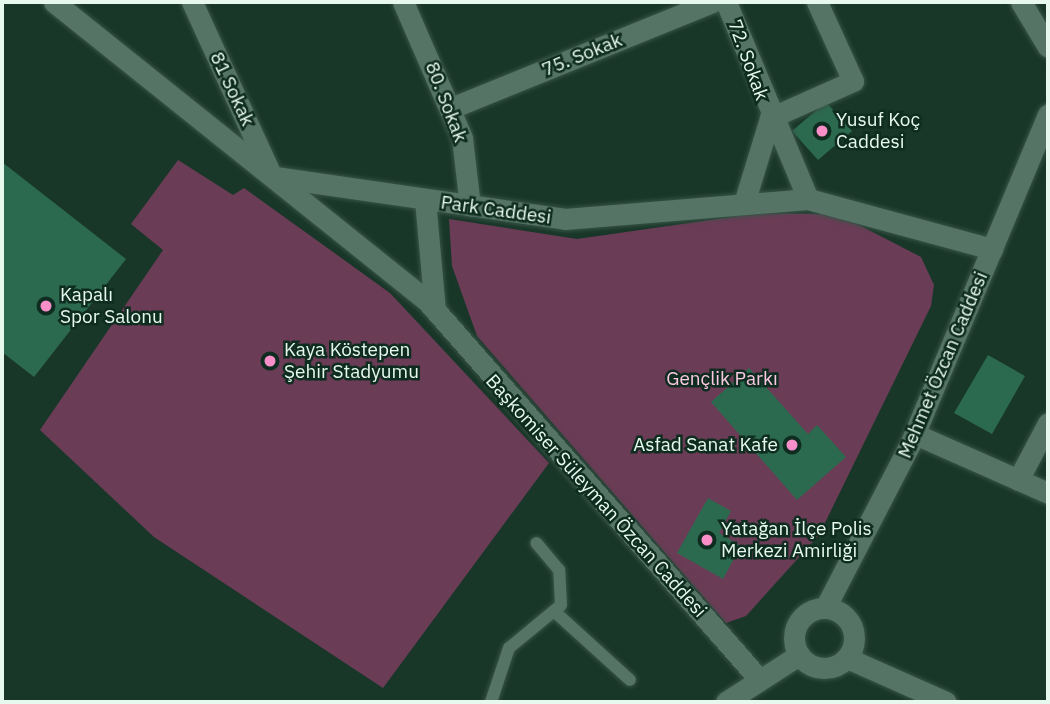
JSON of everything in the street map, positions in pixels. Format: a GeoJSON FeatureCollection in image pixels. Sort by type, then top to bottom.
{"type":"FeatureCollection","features":[{"type":"Feature","properties":{"kind":"street","name":"Park Caddesi"},"geometry":{"type":"LineString","coordinates":[[54,2],[87,34],[273,177],[470,206],[603,218],[745,200],[808,199],[992,250]]}},
{"type":"Feature","properties":{"kind":"street","name":"81 Sokak"},"geometry":{"type":"LineString","coordinates":[[192,2],[273,177]]}},
{"type":"Feature","properties":{"kind":"street","name":"80. Sokak"},"geometry":{"type":"LineString","coordinates":[[403,2],[451,108],[468,169],[470,206]]}},
{"type":"Feature","properties":{"kind":"street","name":"75. Sokak"},"geometry":{"type":"LineString","coordinates":[[451,108],[712,2]]}},
{"type":"Feature","properties":{"kind":"street","name":"72. Sokak"},"geometry":{"type":"LineString","coordinates":[[726,2],[770,118],[808,199]]}},
{"type":"Feature","properties":{"kind":"street"},"geometry":{"type":"LineString","coordinates":[[770,118],[853,81],[817,2]]}},
{"type":"Feature","properties":{"kind":"street"},"geometry":{"type":"LineString","coordinates":[[1021,2],[1048,47]]}},
{"type":"Feature","properties":{"kind":"street","name":"Mehmet Özcan Caddesi"},"geometry":{"type":"LineString","coordinates":[[799,655],[793,639],[799,621],[825,608],[915,434],[1048,114]]}},
{"type":"Feature","properties":{"kind":"street","name":"72. Sokak"},"geometry":{"type":"LineString","coordinates":[[745,200],[770,118]]}},
{"type":"Feature","properties":{"kind":"street","name":"Başkomiser Süleyman Özcan Caddesi"},"geometry":{"type":"LineString","coordinates":[[273,177],[435,310],[760,680]]}},
{"type":"Feature","properties":{"kind":"street"},"geometry":{"type":"LineString","coordinates":[[425,200],[435,310]]}},
{"type":"Feature","properties":{"kind":"street"},"geometry":{"type":"LineString","coordinates":[[1018,480],[1048,423]]}},
{"type":"Feature","properties":{"kind":"street"},"geometry":{"type":"LineString","coordinates":[[915,434],[1048,494]]}},
{"type":"Feature","properties":{"kind":"street"},"geometry":{"type":"LineString","coordinates":[[825,608],[841,613],[852,628],[847,658]]}},
{"type":"Feature","properties":{"kind":"street"},"geometry":{"type":"LineString","coordinates":[[726,702],[799,655],[819,668],[847,658],[946,702]]}},
{"type":"Feature","properties":{"kind":"lane"},"geometry":{"type":"LineString","coordinates":[[491,702],[509,648],[555,612],[564,589],[559,570],[536,543]]}},
{"type":"Feature","properties":{"kind":"lane"},"geometry":{"type":"LineString","coordinates":[[555,612],[630,680]]}},
{"type":"Feature","properties":{"kind":"green space","name":"Kaya Köstepen Şehir Stadyumu"},"geometry":{"type":"Polygon","coordinates":[[[178,160],[233,195],[244,188],[390,293],[549,463],[383,688],[154,537],[40,430],[163,250],[131,224],[178,160]]]}},
{"type":"Feature","properties":{"kind":"green space","name":"Gençlik Parkı"},"geometry":{"type":"Polygon","coordinates":[[[759,213],[825,214],[859,225],[921,257],[934,285],[931,306],[819,535],[746,616],[726,623],[477,336],[452,266],[449,219],[577,239],[759,213]]]}},
{"type":"Feature","properties":{"kind":"building","name":"Yusuf Koç Caddesi"},"geometry":{"type":"Polygon","coordinates":[[[826,102],[852,131],[818,160],[792,131],[826,102]]]}},
{"type":"Feature","properties":{"kind":"building","name":"Kapalı Spor Salonu"},"geometry":{"type":"Polygon","coordinates":[[[2,162],[126,259],[34,377],[2,352],[2,162]]]}},
{"type":"Feature","properties":{"kind":"building"},"geometry":{"type":"Polygon","coordinates":[[[988,355],[1025,376],[992,434],[954,413],[988,355]]]}},
{"type":"Feature","properties":{"kind":"building","name":"Asfad Sanat Kafe"},"geometry":{"type":"Polygon","coordinates":[[[749,368],[808,434],[817,425],[846,457],[797,500],[711,402],[749,368]]]}},
{"type":"Feature","properties":{"kind":"building","name":"Yatağan İlçe Polis Merkezi Amirliği"},"geometry":{"type":"Polygon","coordinates":[[[708,498],[731,511],[719,533],[741,546],[723,579],[677,553],[708,498]]]}},
{"type":"Feature","properties":{"kind":"place","name":"Yusuf Koç Caddesi"},"geometry":{"type":"Point","coordinates":[822,131]}},
{"type":"Feature","properties":{"kind":"place","name":"Kapalı Spor Salonu"},"geometry":{"type":"Point","coordinates":[46,306]}},
{"type":"Feature","properties":{"kind":"place","name":"Kaya Köstepen Şehir Stadyumu"},"geometry":{"type":"Point","coordinates":[270,361]}},
{"type":"Feature","properties":{"kind":"place","name":"Asfad Sanat Kafe"},"geometry":{"type":"Point","coordinates":[792,445]}},
{"type":"Feature","properties":{"kind":"place","name":"Yatağan İlçe Polis Merkezi Amirliği"},"geometry":{"type":"Point","coordinates":[707,540]}}]}
